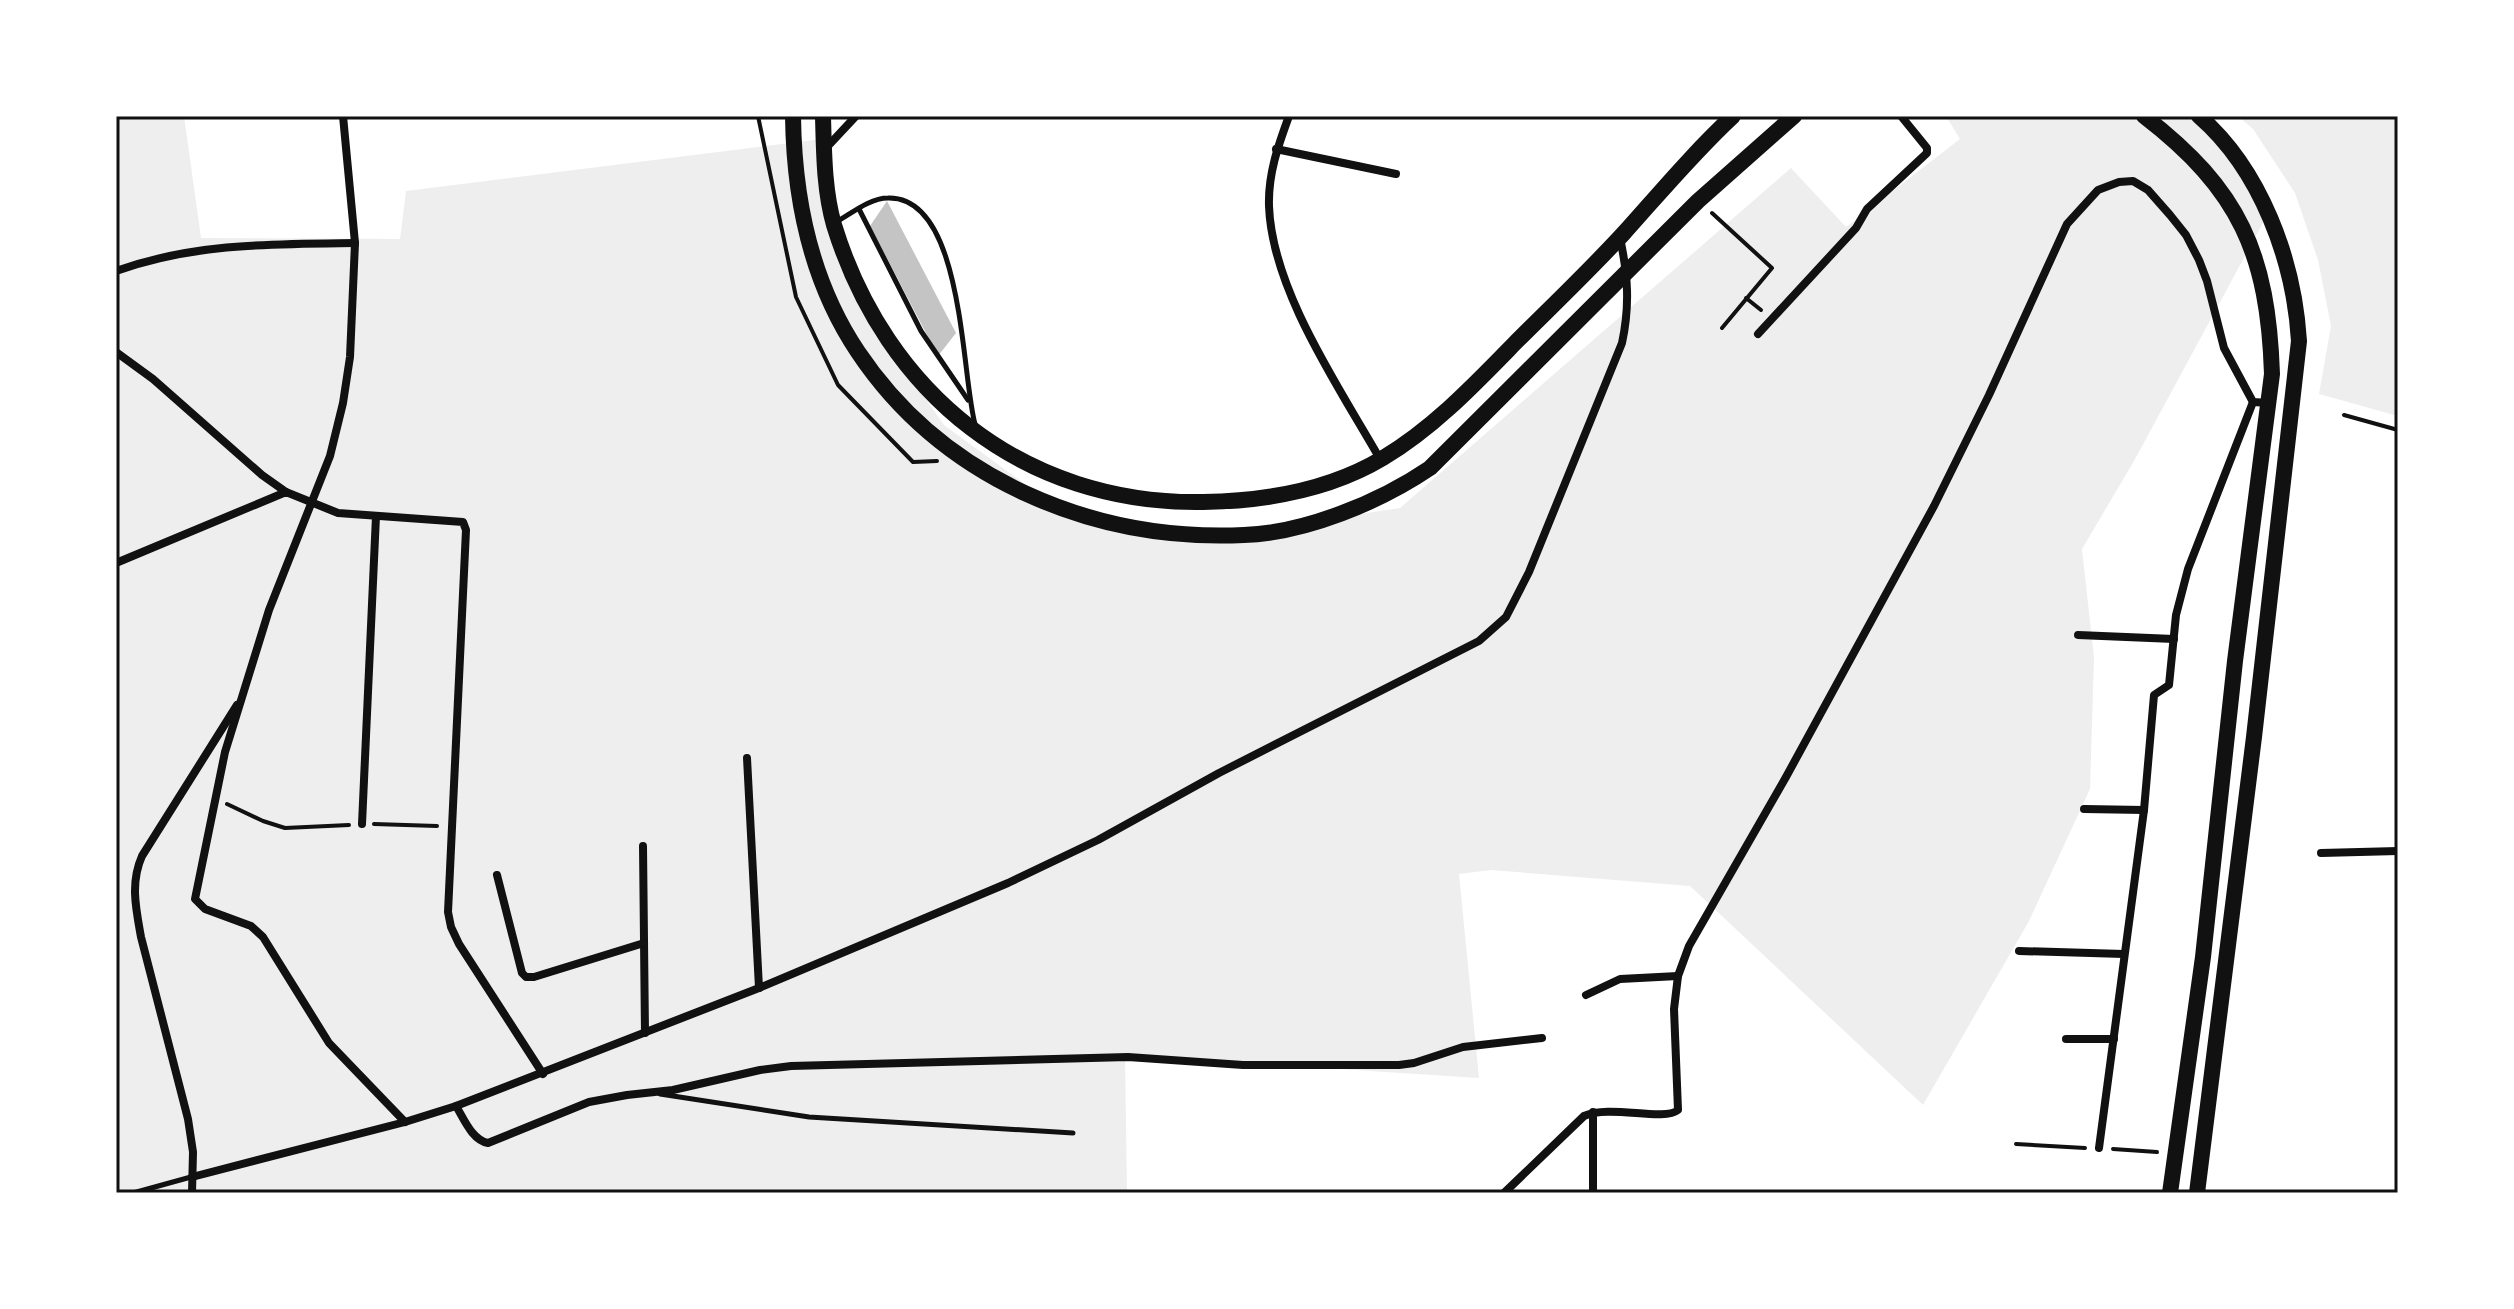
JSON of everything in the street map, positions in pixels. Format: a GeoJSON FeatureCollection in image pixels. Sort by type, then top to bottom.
{"type":"FeatureCollection","features":[{"type":"Feature","properties":{"kind":"highway"},"geometry":{"type":"LineString","coordinates":[[793,116],[797,183],[815,264],[842,325],[866,363],[898,404],[933,437],[1005,485],[1080,513],[1148,530],[1246,535],[1272,532],[1328,517],[1389,492],[1413,479],[1446,454],[1698,201],[1794,116]]}},
{"type":"Feature","properties":{"kind":"highway"},"geometry":{"type":"LineString","coordinates":[[823,116],[823,151],[834,223],[861,294],[897,353],[918,378],[979,436],[1022,462],[1077,484],[1130,496],[1185,502],[1246,501],[1298,492],[1381,459],[1434,423],[1619,237],[1733,116]]}},
{"type":"Feature","properties":{"kind":"highway"},"geometry":{"type":"LineString","coordinates":[[2144,116],[2187,151],[2209,175],[2243,229],[2258,265],[2269,313],[2272,374],[2261,403],[2203,957],[2170,1193]]}},
{"type":"Feature","properties":{"kind":"highway"},"geometry":{"type":"LineString","coordinates":[[2197,1193],[2299,341],[2294,296],[2273,226],[2241,164],[2199,116]]}},
{"type":"Feature","properties":{"kind":"street"},"geometry":{"type":"LineString","coordinates":[[343,116],[355,243],[350,357],[343,403],[330,456],[281,573],[242,697],[214,799],[195,893],[198,904],[205,909],[251,926],[263,937],[329,1043],[405,1122]]}},
{"type":"Feature","properties":{"kind":"street"},"geometry":{"type":"LineString","coordinates":[[823,151],[856,116]]}},
{"type":"Feature","properties":{"kind":"street"},"geometry":{"type":"LineString","coordinates":[[1289,116],[1276,149],[1269,208],[1279,262],[1287,288],[1333,378],[1381,459]]}},
{"type":"Feature","properties":{"kind":"street"},"geometry":{"type":"LineString","coordinates":[[1758,334],[1856,228],[1867,209],[1927,153],[1927,148],[1901,116]]}},
{"type":"Feature","properties":{"kind":"street"},"geometry":{"type":"LineString","coordinates":[[1276,149],[1396,174]]}},
{"type":"Feature","properties":{"kind":"street"},"geometry":{"type":"LineString","coordinates":[[1504,1193],[1575,1122],[1593,1112],[1676,1113],[1679,1107],[1674,1009],[1678,976],[1689,946],[1786,777],[1934,506],[2067,224],[2098,190],[2108,184],[2125,181],[2141,184],[2186,235],[2207,281],[2228,359],[2261,403],[2199,538],[2181,592],[2169,685],[2154,695],[2144,810],[2099,1148]]}},
{"type":"Feature","properties":{"kind":"street"},"geometry":{"type":"LineString","coordinates":[[192,1177],[456,1106],[759,988],[993,889],[1098,840],[1219,773],[1479,641],[1506,617],[1529,572],[1622,343],[1628,305],[1627,272],[1619,237]]}},
{"type":"Feature","properties":{"kind":"street"},"geometry":{"type":"LineString","coordinates":[[116,271],[166,255],[203,249],[251,244],[355,243]]}},
{"type":"Feature","properties":{"kind":"street"},"geometry":{"type":"LineString","coordinates":[[116,352],[153,379],[262,475],[312,505],[338,513],[460,521],[465,525],[448,912],[451,927],[466,955],[543,1074]]}},
{"type":"Feature","properties":{"kind":"street"},"geometry":{"type":"LineString","coordinates":[[116,563],[286,492]]}},
{"type":"Feature","properties":{"kind":"street"},"geometry":{"type":"LineString","coordinates":[[362,824],[376,516]]}},
{"type":"Feature","properties":{"kind":"street"},"geometry":{"type":"LineString","coordinates":[[2078,635],[2174,639]]}},
{"type":"Feature","properties":{"kind":"street"},"geometry":{"type":"LineString","coordinates":[[192,1193],[193,1152],[188,1119],[141,937],[135,905],[135,876],[142,856],[242,697]]}},
{"type":"Feature","properties":{"kind":"street"},"geometry":{"type":"LineString","coordinates":[[747,758],[759,988]]}},
{"type":"Feature","properties":{"kind":"street"},"geometry":{"type":"LineString","coordinates":[[2084,809],[2144,810]]}},
{"type":"Feature","properties":{"kind":"street"},"geometry":{"type":"LineString","coordinates":[[643,846],[645,1033]]}},
{"type":"Feature","properties":{"kind":"street"},"geometry":{"type":"LineString","coordinates":[[2321,853],[2398,851]]}},
{"type":"Feature","properties":{"kind":"street"},"geometry":{"type":"LineString","coordinates":[[497,875],[522,973],[526,977],[644,943]]}},
{"type":"Feature","properties":{"kind":"street"},"geometry":{"type":"LineString","coordinates":[[2019,951],[2124,954]]}},
{"type":"Feature","properties":{"kind":"street"},"geometry":{"type":"LineString","coordinates":[[1586,995],[1620,979],[1678,976]]}},
{"type":"Feature","properties":{"kind":"street"},"geometry":{"type":"LineString","coordinates":[[456,1106],[475,1136],[488,1143],[589,1102],[673,1090],[760,1070],[829,1064],[1128,1057],[1243,1065],[1399,1065],[1463,1047],[1542,1038]]}},
{"type":"Feature","properties":{"kind":"street"},"geometry":{"type":"LineString","coordinates":[[2066,1039],[2114,1039]]}},
{"type":"Feature","properties":{"kind":"street"},"geometry":{"type":"LineString","coordinates":[[1593,1112],[1593,1193]]}},
{"type":"Feature","properties":{"kind":"lane"},"geometry":{"type":"LineString","coordinates":[[834,223],[881,199],[901,200],[917,210],[937,234],[945,250],[956,299],[969,401],[979,436]]}},
{"type":"Feature","properties":{"kind":"lane"},"geometry":{"type":"LineString","coordinates":[[859,209],[921,331],[969,401]]}},
{"type":"Feature","properties":{"kind":"lane"},"geometry":{"type":"LineString","coordinates":[[653,1093],[809,1117],[1073,1133]]}},
{"type":"Feature","properties":{"kind":"lane"},"geometry":{"type":"LineString","coordinates":[[133,1193],[192,1177]]}},
{"type":"Feature","properties":{"kind":"path"},"geometry":{"type":"LineString","coordinates":[[1698,201],[1772,268],[1722,328]]}},
{"type":"Feature","properties":{"kind":"path"},"geometry":{"type":"LineString","coordinates":[[2344,415],[2398,430]]}},
{"type":"Feature","properties":{"kind":"path"},"geometry":{"type":"LineString","coordinates":[[214,799],[285,828],[362,824],[451,826]]}},
{"type":"Feature","properties":{"kind":"shaded area"},"geometry":{"type":"Polygon","coordinates":[[[116,116],[184,116],[201,238],[400,239],[406,191],[822,139],[836,232],[865,311],[944,425],[1044,498],[1201,538],[1400,508],[1791,168],[1846,227],[1960,139],[1946,116],[2190,116],[2225,142],[2272,206],[2134,461],[2082,549],[2094,658],[2090,789],[2029,921],[1923,1105],[1690,886],[1491,870],[1459,874],[1479,1078],[1125,1055],[1127,1193],[116,1193],[116,116]]]}},
{"type":"Feature","properties":{"kind":"shaded area"},"geometry":{"type":"Polygon","coordinates":[[[2238,116],[2398,116],[2398,416],[2319,394],[2331,326],[2318,260],[2295,193],[2253,129],[2238,116]]]}},
{"type":"Feature","properties":{"kind":"building"},"geometry":{"type":"Polygon","coordinates":[[[887,201],[956,333],[938,356],[870,226],[887,201]]]}}]}
